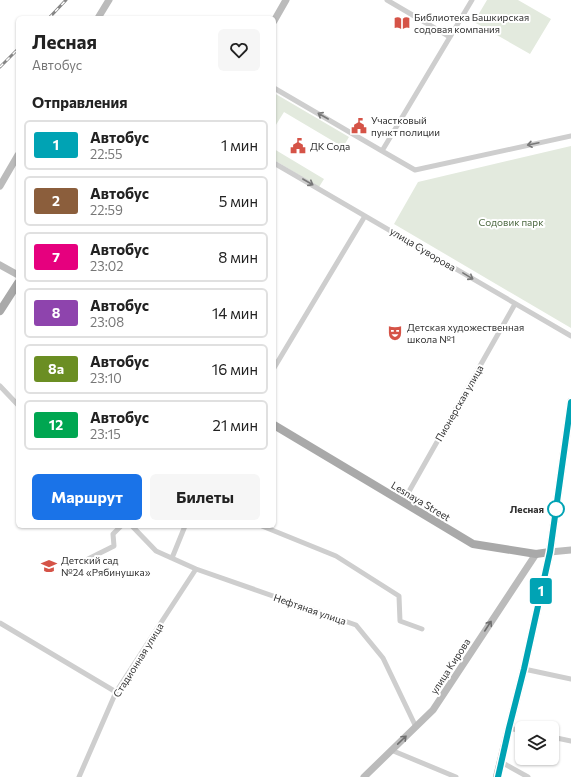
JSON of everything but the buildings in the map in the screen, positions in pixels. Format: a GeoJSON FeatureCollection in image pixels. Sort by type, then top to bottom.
{"type":"FeatureCollection","features":[{"type":"Feature","properties":{"kind":"main road"},"geometry":{"type":"LineString","coordinates":[[0,311],[16,286]]}},
{"type":"Feature","properties":{"kind":"main road"},"geometry":{"type":"LineString","coordinates":[[498,777],[550,552],[571,402]]}},
{"type":"Feature","properties":{"kind":"main road","name":"Lesnaya Street"},"geometry":{"type":"LineString","coordinates":[[276,426],[473,544],[536,554],[550,552]]}},
{"type":"Feature","properties":{"kind":"street"},"geometry":{"type":"LineString","coordinates":[[99,16],[109,0]]}},
{"type":"Feature","properties":{"kind":"street"},"geometry":{"type":"LineString","coordinates":[[276,18],[286,0]]}},
{"type":"Feature","properties":{"kind":"street"},"geometry":{"type":"LineString","coordinates":[[387,0],[450,37]]}},
{"type":"Feature","properties":{"kind":"street"},"geometry":{"type":"LineString","coordinates":[[382,151],[472,0]]}},
{"type":"Feature","properties":{"kind":"street"},"geometry":{"type":"LineString","coordinates":[[276,89],[415,170],[571,136]]}},
{"type":"Feature","properties":{"kind":"street"},"geometry":{"type":"LineString","coordinates":[[0,186],[16,158]]}},
{"type":"Feature","properties":{"kind":"street","name":"улица Суворова"},"geometry":{"type":"LineString","coordinates":[[276,163],[571,336]]}},
{"type":"Feature","properties":{"kind":"street"},"geometry":{"type":"LineString","coordinates":[[276,365],[365,216]]}},
{"type":"Feature","properties":{"kind":"street"},"geometry":{"type":"LineString","coordinates":[[0,265],[16,274]]}},
{"type":"Feature","properties":{"kind":"street","name":"Пионерская улица"},"geometry":{"type":"LineString","coordinates":[[403,502],[515,304]]}},
{"type":"Feature","properties":{"kind":"street"},"geometry":{"type":"LineString","coordinates":[[0,386],[16,403]]}},
{"type":"Feature","properties":{"kind":"street"},"geometry":{"type":"LineString","coordinates":[[88,559],[114,546],[113,534],[119,528]]}},
{"type":"Feature","properties":{"kind":"street","name":"Нефтяная улица"},"geometry":{"type":"LineString","coordinates":[[134,528],[156,551],[196,569],[356,625],[383,658],[416,727]]}},
{"type":"Feature","properties":{"kind":"street"},"geometry":{"type":"LineString","coordinates":[[172,558],[184,528]]}},
{"type":"Feature","properties":{"kind":"street"},"geometry":{"type":"LineString","coordinates":[[267,528],[336,556],[399,596],[400,621],[422,629]]}},
{"type":"Feature","properties":{"kind":"street","name":"Lesnaya Street"},"geometry":{"type":"LineString","coordinates":[[550,552],[571,550]]}},
{"type":"Feature","properties":{"kind":"street","name":"улица Кирова"},"geometry":{"type":"LineString","coordinates":[[364,777],[433,710],[536,554]]}},
{"type":"Feature","properties":{"kind":"street","name":"Стадионная улица"},"geometry":{"type":"LineString","coordinates":[[79,777],[116,692],[196,569]]}},
{"type":"Feature","properties":{"kind":"street"},"geometry":{"type":"LineString","coordinates":[[0,623],[116,692]]}},
{"type":"Feature","properties":{"kind":"street"},"geometry":{"type":"LineString","coordinates":[[524,669],[571,679]]}},
{"type":"Feature","properties":{"kind":"street"},"geometry":{"type":"LineString","coordinates":[[509,728],[515,729]]}},
{"type":"Feature","properties":{"kind":"street"},"geometry":{"type":"LineString","coordinates":[[559,738],[571,741]]}},
{"type":"Feature","properties":{"kind":"street"},"geometry":{"type":"LineString","coordinates":[[391,750],[456,777]]}},
{"type":"Feature","properties":{"kind":"street"},"geometry":{"type":"LineString","coordinates":[[501,762],[528,777]]}},
{"type":"Feature","properties":{"kind":"green space"},"geometry":{"type":"Polygon","coordinates":[[[487,0],[518,0],[551,19],[530,54],[474,22],[487,0]]]}},
{"type":"Feature","properties":{"kind":"green space"},"geometry":{"type":"Polygon","coordinates":[[[276,94],[349,137],[343,147],[284,112],[276,125],[276,94]]]}},
{"type":"Feature","properties":{"kind":"green space","name":"Содовик парк"},"geometry":{"type":"Polygon","coordinates":[[[571,146],[571,328],[394,224],[418,182],[571,146]]]}},
{"type":"Feature","properties":{"kind":"green space"},"geometry":{"type":"Polygon","coordinates":[[[276,150],[324,179],[319,187],[276,161],[276,150]]]}},
{"type":"Feature","properties":{"kind":"railway"},"geometry":{"type":"LineString","coordinates":[[51,16],[66,0]]}},
{"type":"Feature","properties":{"kind":"railway"},"geometry":{"type":"LineString","coordinates":[[0,67],[16,51]]}},
{"type":"Feature","properties":{"kind":"bus line","name":"1"},"geometry":{"type":"LineString","coordinates":[[498,777],[550,552],[571,402]]}},
{"type":"Feature","properties":{"kind":"place","name":"Библиотека Башкирская содовая компания"},"geometry":{"type":"Point","coordinates":[402,23]}},
{"type":"Feature","properties":{"kind":"place","name":"Участковый пункт полиции"},"geometry":{"type":"Point","coordinates":[359,126]}},
{"type":"Feature","properties":{"kind":"place","name":"ДК Сода"},"geometry":{"type":"Point","coordinates":[298,146]}},
{"type":"Feature","properties":{"kind":"place","name":"Детская художественная школа №1"},"geometry":{"type":"Point","coordinates":[395,333]}},
{"type":"Feature","properties":{"kind":"place","name":"Лесная"},"geometry":{"type":"Point","coordinates":[556,509]}},
{"type":"Feature","properties":{"kind":"place","name":"Детский сад №24 «Рябинушка»"},"geometry":{"type":"Point","coordinates":[49,566]}}]}
